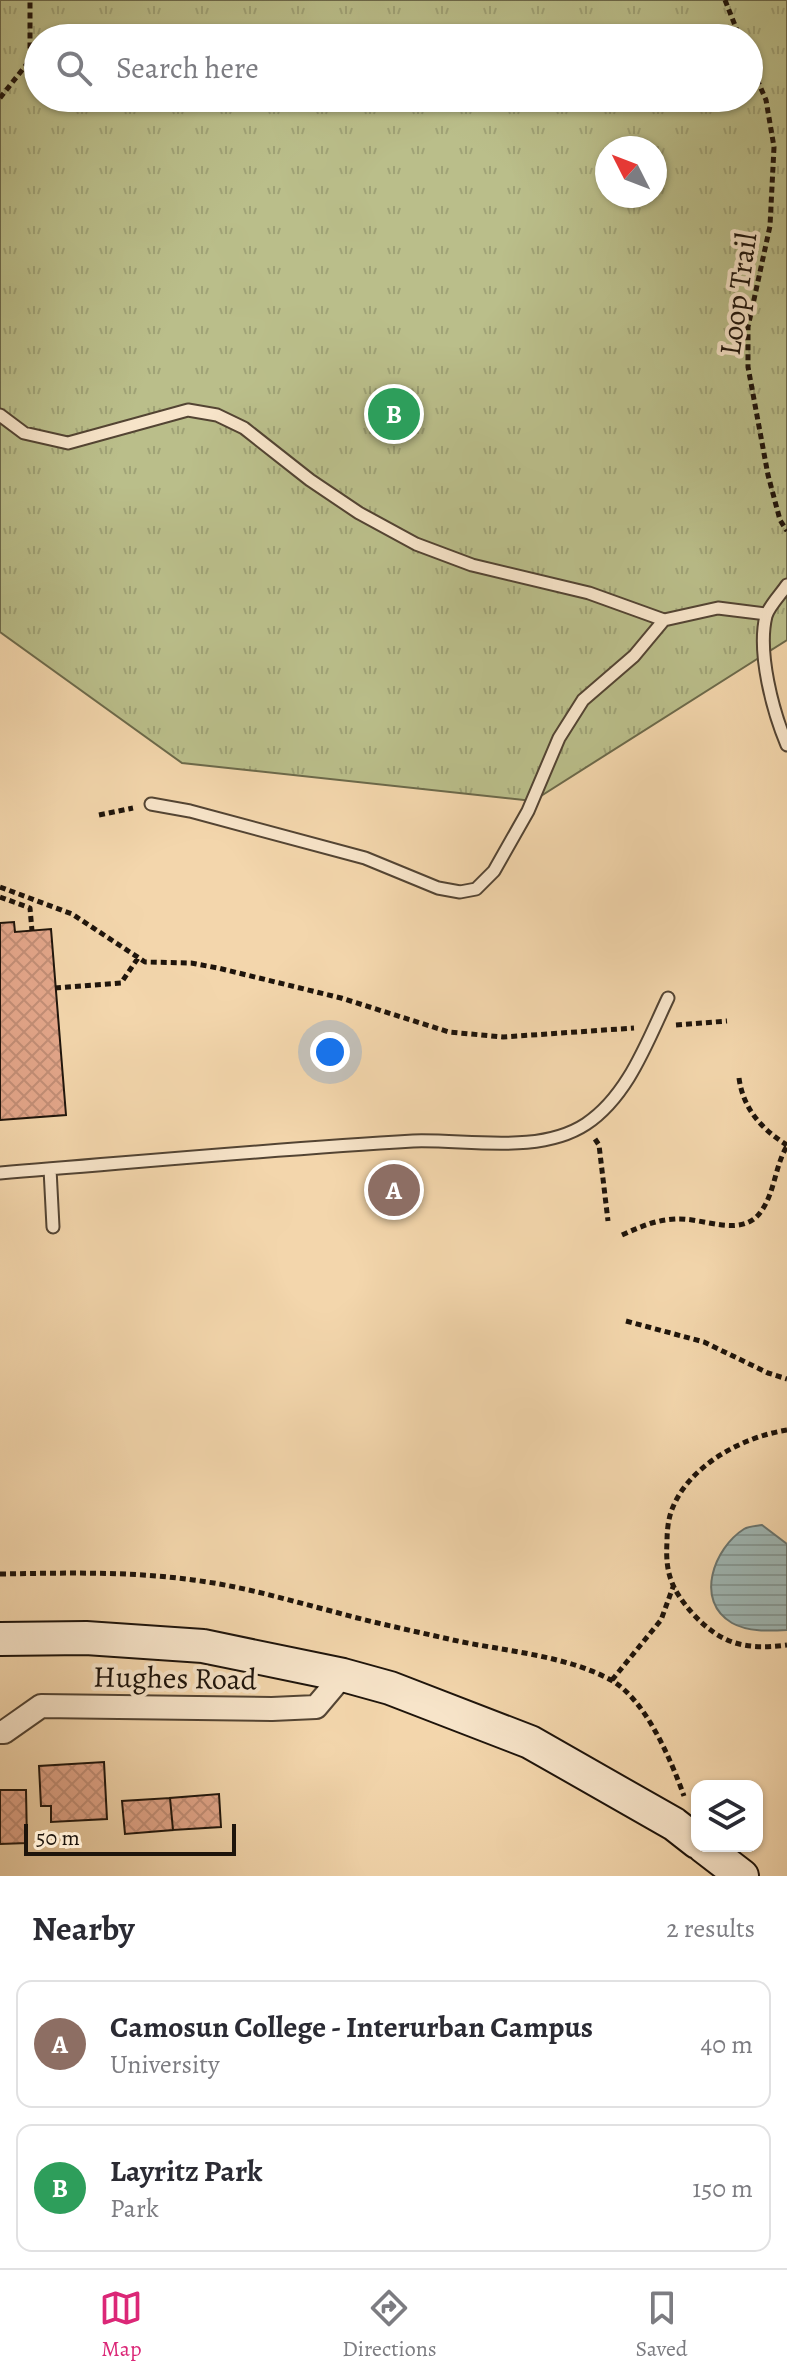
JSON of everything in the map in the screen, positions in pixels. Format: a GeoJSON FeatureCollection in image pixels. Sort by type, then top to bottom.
{"type":"FeatureCollection","features":[{"type":"Feature","properties":{"kind":"main road"},"geometry":{"type":"LineString","coordinates":[[0,1639],[86,1638],[203,1646],[390,1688],[530,1742],[686,1833]]}},
{"type":"Feature","properties":{"kind":"main road"},"geometry":{"type":"LineString","coordinates":[[711,1852],[742,1876]]}},
{"type":"Feature","properties":{"kind":"street","name":"Hughes Road"},"geometry":{"type":"LineString","coordinates":[[0,1732],[41,1706],[316,1707],[343,1675]]}},
{"type":"Feature","properties":{"kind":"lane"},"geometry":{"type":"LineString","coordinates":[[0,415],[24,433],[68,443],[188,410],[217,415],[244,428],[310,480],[359,513],[416,544],[472,565],[589,593],[664,620],[718,608],[766,614]]}},
{"type":"Feature","properties":{"kind":"lane"},"geometry":{"type":"LineString","coordinates":[[787,585],[766,614],[764,646],[777,722],[787,745]]}},
{"type":"Feature","properties":{"kind":"lane"},"geometry":{"type":"LineString","coordinates":[[151,804],[190,811],[365,858],[438,888],[460,892],[476,889],[494,871],[528,811],[559,738],[583,700],[634,656],[664,620]]}},
{"type":"Feature","properties":{"kind":"lane"},"geometry":{"type":"LineString","coordinates":[[0,1173],[413,1141],[515,1143],[553,1139],[584,1125],[608,1107],[634,1069],[668,998]]}},
{"type":"Feature","properties":{"kind":"lane"},"geometry":{"type":"LineString","coordinates":[[50,1169],[53,1227]]}},
{"type":"Feature","properties":{"kind":"path"},"geometry":{"type":"LineString","coordinates":[[30,0],[30,24]]}},
{"type":"Feature","properties":{"kind":"path"},"geometry":{"type":"LineString","coordinates":[[725,0],[734,24]]}},
{"type":"Feature","properties":{"kind":"path"},"geometry":{"type":"LineString","coordinates":[[0,98],[24,68]]}},
{"type":"Feature","properties":{"kind":"path","name":"Loop Trail"},"geometry":{"type":"LineString","coordinates":[[763,93],[774,147],[770,226],[748,327],[748,367],[768,475],[780,520],[787,531]]}},
{"type":"Feature","properties":{"kind":"path"},"geometry":{"type":"LineString","coordinates":[[99,815],[151,804]]}},
{"type":"Feature","properties":{"kind":"path"},"geometry":{"type":"LineString","coordinates":[[0,887],[72,914],[145,962],[218,968],[351,1001],[449,1032],[503,1037],[540,1034]]}},
{"type":"Feature","properties":{"kind":"path"},"geometry":{"type":"LineString","coordinates":[[0,897],[30,908],[32,931]]}},
{"type":"Feature","properties":{"kind":"path"},"geometry":{"type":"LineString","coordinates":[[55,988],[121,983],[138,958]]}},
{"type":"Feature","properties":{"kind":"path"},"geometry":{"type":"LineString","coordinates":[[622,1235],[661,1220],[743,1225],[763,1209],[778,1160],[787,1146],[762,1126],[749,1110],[740,1091],[739,1078]]}},
{"type":"Feature","properties":{"kind":"path"},"geometry":{"type":"LineString","coordinates":[[599,1145],[608,1221]]}},
{"type":"Feature","properties":{"kind":"path"},"geometry":{"type":"LineString","coordinates":[[626,1321],[704,1342],[787,1379]]}},
{"type":"Feature","properties":{"kind":"path"},"geometry":{"type":"LineString","coordinates":[[787,1430],[732,1449],[694,1475],[678,1496],[670,1514],[666,1570],[673,1587],[700,1621],[717,1636],[748,1646],[787,1645]]}},
{"type":"Feature","properties":{"kind":"path"},"geometry":{"type":"LineString","coordinates":[[0,1574],[112,1573],[208,1582],[254,1590],[455,1641],[524,1652],[612,1680],[633,1699],[673,1763],[684,1797],[686,1833]]}},
{"type":"Feature","properties":{"kind":"path"},"geometry":{"type":"LineString","coordinates":[[612,1680],[661,1620],[673,1587]]}},
{"type":"Feature","properties":{"kind":"green space"},"geometry":{"type":"Polygon","coordinates":[[[0,0],[787,0],[787,640],[533,801],[182,763],[0,632],[0,0]]]}},
{"type":"Feature","properties":{"kind":"water"},"geometry":{"type":"Polygon","coordinates":[[[762,1525],[787,1544],[787,1630],[738,1626],[720,1613],[714,1602],[712,1575],[724,1549],[744,1529],[762,1525]]]}},
{"type":"Feature","properties":{"kind":"building"},"geometry":{"type":"Polygon","coordinates":[[[14,922],[15,932],[51,929],[66,1115],[0,1120],[0,923],[14,922]]]}},
{"type":"Feature","properties":{"kind":"building"},"geometry":{"type":"Polygon","coordinates":[[[104,1762],[107,1819],[51,1822],[51,1806],[41,1806],[39,1766],[104,1762]]]}},
{"type":"Feature","properties":{"kind":"building"},"geometry":{"type":"Polygon","coordinates":[[[0,1790],[26,1790],[27,1843],[0,1844],[0,1790]]]}},
{"type":"Feature","properties":{"kind":"building"},"geometry":{"type":"Polygon","coordinates":[[[219,1794],[221,1827],[173,1830],[170,1798],[219,1794]]]}},
{"type":"Feature","properties":{"kind":"building"},"geometry":{"type":"Polygon","coordinates":[[[170,1798],[173,1830],[125,1834],[122,1801],[170,1798]]]}},
{"type":"Feature","properties":{"kind":"place","name":"Layritz Park"},"geometry":{"type":"Point","coordinates":[394,414]}},
{"type":"Feature","properties":{"kind":"place","name":"Camosun College - Interurban Campus"},"geometry":{"type":"Point","coordinates":[394,1190]}}]}
